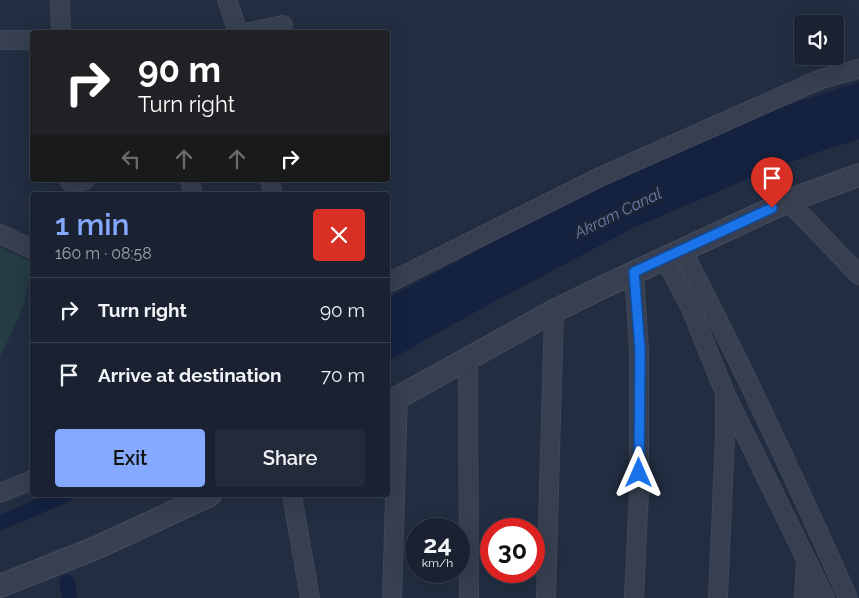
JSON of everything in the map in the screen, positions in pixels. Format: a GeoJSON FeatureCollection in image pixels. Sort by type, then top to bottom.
{"type":"FeatureCollection","features":[{"type":"Feature","properties":{"kind":"street"},"geometry":{"type":"LineString","coordinates":[[60,0],[61,30]]}},
{"type":"Feature","properties":{"kind":"street"},"geometry":{"type":"LineString","coordinates":[[228,0],[237,30]]}},
{"type":"Feature","properties":{"kind":"street"},"geometry":{"type":"LineString","coordinates":[[259,30],[283,25]]}},
{"type":"Feature","properties":{"kind":"street"},"geometry":{"type":"LineString","coordinates":[[0,40],[30,40]]}},
{"type":"Feature","properties":{"kind":"street"},"geometry":{"type":"LineString","coordinates":[[390,282],[600,176],[821,79],[859,69]]}},
{"type":"Feature","properties":{"kind":"street"},"geometry":{"type":"LineString","coordinates":[[392,598],[393,400],[554,311],[634,272],[788,201],[859,175]]}},
{"type":"Feature","properties":{"kind":"street"},"geometry":{"type":"LineString","coordinates":[[788,201],[859,275]]}},
{"type":"Feature","properties":{"kind":"street"},"geometry":{"type":"LineString","coordinates":[[0,234],[30,248]]}},
{"type":"Feature","properties":{"kind":"street"},"geometry":{"type":"LineString","coordinates":[[673,254],[690,306],[725,393],[825,598]]}},
{"type":"Feature","properties":{"kind":"street"},"geometry":{"type":"LineString","coordinates":[[673,254],[707,298],[810,512],[848,598]]}},
{"type":"Feature","properties":{"kind":"street"},"geometry":{"type":"LineString","coordinates":[[634,272],[640,359],[639,490],[634,598]]}},
{"type":"Feature","properties":{"kind":"street"},"geometry":{"type":"LineString","coordinates":[[546,598],[554,311]]}},
{"type":"Feature","properties":{"kind":"street"},"geometry":{"type":"LineString","coordinates":[[468,360],[469,598]]}},
{"type":"Feature","properties":{"kind":"street"},"geometry":{"type":"LineString","coordinates":[[718,598],[725,393]]}},
{"type":"Feature","properties":{"kind":"street"},"geometry":{"type":"LineString","coordinates":[[0,493],[30,481]]}},
{"type":"Feature","properties":{"kind":"street"},"geometry":{"type":"LineString","coordinates":[[0,586],[98,547],[206,497]]}},
{"type":"Feature","properties":{"kind":"street"},"geometry":{"type":"LineString","coordinates":[[292,497],[310,598]]}},
{"type":"Feature","properties":{"kind":"street"},"geometry":{"type":"LineString","coordinates":[[804,598],[806,559]]}},
{"type":"Feature","properties":{"kind":"green space"},"geometry":{"type":"Polygon","coordinates":[[[0,247],[30,261],[30,272],[23,308],[0,357],[0,247]]]}},
{"type":"Feature","properties":{"kind":"water"},"geometry":{"type":"Polygon","coordinates":[[[859,82],[859,139],[764,172],[633,228],[486,306],[390,360],[390,297],[567,203],[683,146],[773,110],[859,82]]]}},
{"type":"Feature","properties":{"kind":"waterway","name":"Akram Canal"},"geometry":{"type":"LineString","coordinates":[[0,523],[60,497]]}},
{"type":"Feature","properties":{"kind":"waterway"},"geometry":{"type":"LineString","coordinates":[[67,582],[70,598]]}},
{"type":"Feature","properties":{"kind":"route"},"geometry":{"type":"LineString","coordinates":[[639,473],[640,350],[634,272],[772,208]]}}]}
